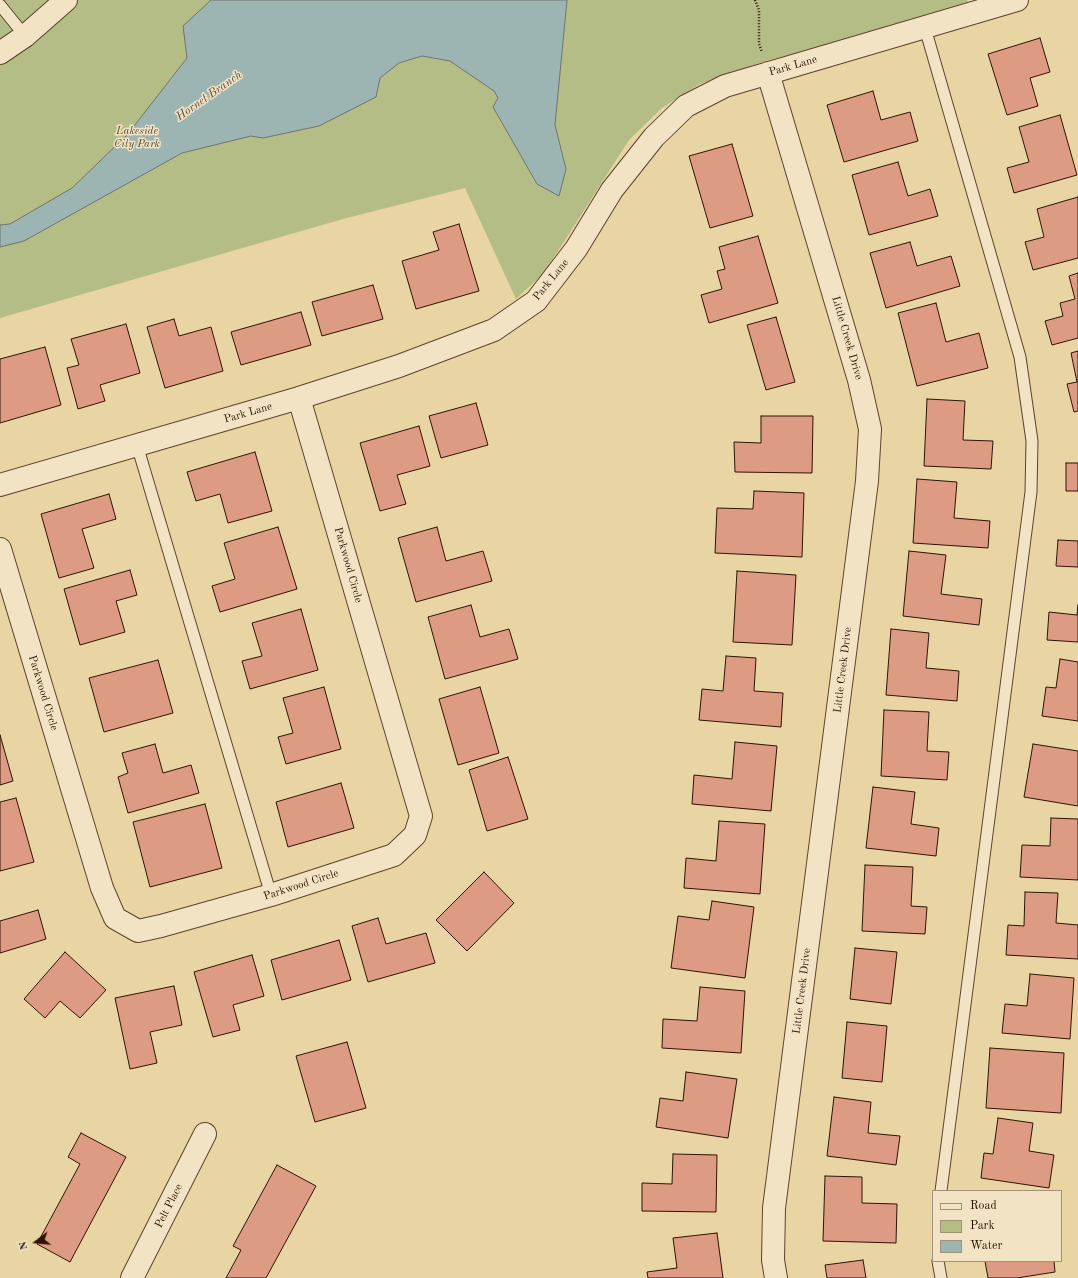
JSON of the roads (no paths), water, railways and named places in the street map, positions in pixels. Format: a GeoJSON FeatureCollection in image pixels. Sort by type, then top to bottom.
{"type":"FeatureCollection","features":[{"type":"Feature","properties":{"kind":"street"},"geometry":{"type":"LineString","coordinates":[[0,53],[25,36],[66,0]]}},
{"type":"Feature","properties":{"kind":"street","name":"Park Lane"},"geometry":{"type":"LineString","coordinates":[[0,485],[299,398],[406,364],[494,330],[536,301],[576,249],[612,190],[654,137],[686,106],[725,86],[1017,0]]}},
{"type":"Feature","properties":{"kind":"street","name":"Little Creek Drive"},"geometry":{"type":"LineString","coordinates":[[768,73],[859,380],[870,429],[867,481],[774,1208],[773,1260],[776,1278]]}},
{"type":"Feature","properties":{"kind":"street","name":"Parkwood Circle"},"geometry":{"type":"LineString","coordinates":[[0,549],[102,888],[115,918],[138,931],[161,926],[271,895],[394,855],[415,835],[421,816],[299,398]]}},
{"type":"Feature","properties":{"kind":"street","name":"Pelt Place"},"geometry":{"type":"LineString","coordinates":[[132,1278],[205,1134]]}},
{"type":"Feature","properties":{"kind":"lane"},"geometry":{"type":"LineString","coordinates":[[0,5],[25,36]]}},
{"type":"Feature","properties":{"kind":"lane"},"geometry":{"type":"LineString","coordinates":[[925,28],[1020,357],[1032,441],[1031,492],[941,1190]]}},
{"type":"Feature","properties":{"kind":"lane"},"geometry":{"type":"LineString","coordinates":[[137,445],[271,895]]}},
{"type":"Feature","properties":{"kind":"lane"},"geometry":{"type":"LineString","coordinates":[[938,1262],[941,1278]]}},
{"type":"Feature","properties":{"kind":"water","name":"Hornet Branch"},"geometry":{"type":"Polygon","coordinates":[[[211,0],[567,0],[555,125],[566,169],[559,196],[537,184],[493,107],[498,98],[494,91],[450,61],[422,56],[399,63],[380,78],[376,97],[319,126],[263,138],[251,136],[182,153],[24,241],[0,247],[0,225],[10,224],[72,188],[127,135],[187,58],[183,26],[211,0]]]}},
{"type":"Feature","properties":{"kind":"park label","name":"Lakeside City Park"},"geometry":{"type":"Point","coordinates":[137,137]}}]}
